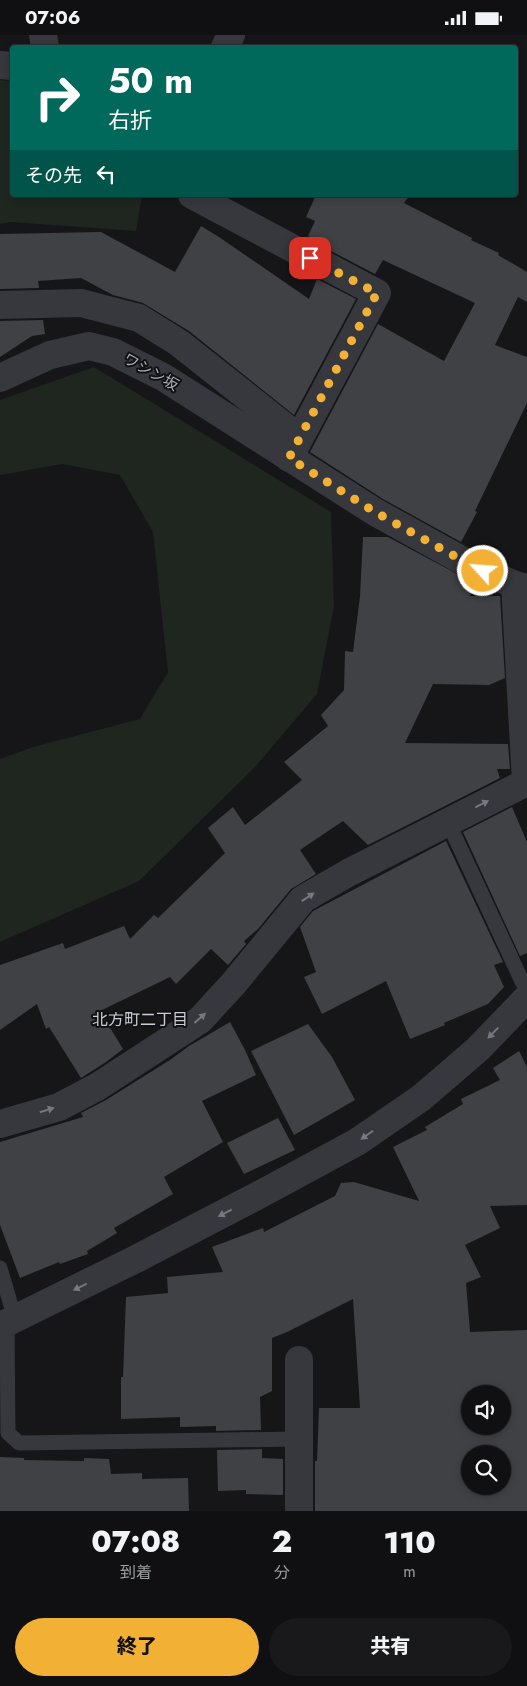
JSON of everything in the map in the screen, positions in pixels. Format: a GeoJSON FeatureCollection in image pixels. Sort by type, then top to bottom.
{"type":"FeatureCollection","features":[{"type":"Feature","properties":{"kind":"street"},"geometry":{"type":"LineString","coordinates":[[196,197],[377,293],[294,448]]}},
{"type":"Feature","properties":{"kind":"street"},"geometry":{"type":"LineString","coordinates":[[0,305],[81,303],[139,318],[179,343],[294,448],[375,512],[467,563],[521,586],[527,782],[348,873],[303,899],[234,983],[200,1020],[98,1087],[59,1107],[0,1124]]}},
{"type":"Feature","properties":{"kind":"street","name":"ワシン坂"},"geometry":{"type":"LineString","coordinates":[[0,378],[50,355],[89,347],[113,352],[294,448]]}},
{"type":"Feature","properties":{"kind":"street"},"geometry":{"type":"LineString","coordinates":[[7,1323],[221,1215],[357,1143],[421,1098],[478,1049],[527,998]]}},
{"type":"Feature","properties":{"kind":"street"},"geometry":{"type":"LineString","coordinates":[[299,1361],[300,1511]]}},
{"type":"Feature","properties":{"kind":"lane"},"geometry":{"type":"LineString","coordinates":[[448,822],[527,992]]}},
{"type":"Feature","properties":{"kind":"lane"},"geometry":{"type":"LineString","coordinates":[[0,1268],[7,1323],[8,1433],[19,1443],[299,1439]]}},
{"type":"Feature","properties":{"kind":"shaded area"},"geometry":{"type":"Polygon","coordinates":[[[0,80],[10,81],[10,197],[142,197],[136,231],[10,222],[0,224],[0,80]]]}},
{"type":"Feature","properties":{"kind":"shaded area"},"geometry":{"type":"Polygon","coordinates":[[[94,367],[331,512],[334,606],[317,694],[255,767],[139,881],[0,942],[0,759],[33,747],[140,719],[168,672],[153,532],[120,475],[62,464],[0,475],[0,400],[94,367]]]}},
{"type":"Feature","properties":{"kind":"building"},"geometry":{"type":"Polygon","coordinates":[[[315,197],[408,197],[404,203],[472,238],[471,240],[499,253],[498,255],[527,272],[527,302],[518,297],[495,345],[527,357],[527,403],[475,511],[477,512],[461,542],[383,499],[310,452],[378,324],[444,361],[475,303],[383,260],[375,274],[329,250],[330,246],[308,236],[315,221],[306,217],[315,197]]]}},
{"type":"Feature","properties":{"kind":"building"},"geometry":{"type":"Polygon","coordinates":[[[201,226],[309,299],[317,279],[356,299],[294,415],[189,331],[143,303],[113,295],[81,278],[38,281],[39,288],[0,289],[0,234],[101,232],[175,272],[201,226]]]}},
{"type":"Feature","properties":{"kind":"building"},"geometry":{"type":"Polygon","coordinates":[[[43,320],[45,334],[32,336],[0,357],[0,321],[43,320]]]}},
{"type":"Feature","properties":{"kind":"building"},"geometry":{"type":"Polygon","coordinates":[[[363,537],[388,537],[474,583],[470,596],[500,596],[505,678],[489,685],[433,684],[405,743],[508,744],[510,769],[497,769],[500,778],[368,845],[343,821],[300,850],[316,874],[291,889],[258,929],[244,941],[246,944],[228,965],[211,949],[176,984],[170,977],[100,1011],[123,1049],[81,1078],[49,1027],[46,1029],[37,1004],[0,1030],[0,965],[63,943],[65,949],[124,926],[130,939],[154,915],[158,918],[225,853],[208,828],[233,807],[245,825],[302,780],[284,762],[328,726],[321,715],[344,690],[345,651],[353,652],[360,596],[363,537]]]}},
{"type":"Feature","properties":{"kind":"building"},"geometry":{"type":"Polygon","coordinates":[[[512,807],[527,842],[527,953],[520,956],[463,832],[512,807]]]}},
{"type":"Feature","properties":{"kind":"building"},"geometry":{"type":"Polygon","coordinates":[[[446,841],[503,962],[494,965],[504,987],[488,1004],[444,1023],[445,1025],[410,1039],[386,981],[322,1014],[304,977],[316,972],[300,927],[313,911],[446,841]]]}},
{"type":"Feature","properties":{"kind":"building"},"geometry":{"type":"Polygon","coordinates":[[[230,1022],[256,1075],[202,1101],[223,1142],[164,1177],[173,1194],[114,1228],[117,1233],[87,1251],[88,1254],[60,1264],[59,1262],[20,1278],[0,1225],[0,1142],[83,1117],[81,1113],[106,1100],[189,1046],[230,1022]]]}},
{"type":"Feature","properties":{"kind":"building"},"geometry":{"type":"Polygon","coordinates":[[[308,1024],[332,1057],[355,1100],[294,1135],[251,1051],[308,1024]]]}},
{"type":"Feature","properties":{"kind":"building"},"geometry":{"type":"Polygon","coordinates":[[[519,1051],[527,1067],[527,1205],[490,1206],[500,1228],[465,1245],[481,1277],[466,1283],[470,1332],[527,1330],[527,1511],[315,1511],[315,1461],[317,1461],[319,1408],[360,1408],[353,1299],[272,1338],[272,1391],[260,1397],[261,1430],[216,1431],[216,1426],[180,1427],[180,1417],[121,1419],[121,1377],[123,1377],[126,1297],[168,1293],[167,1277],[223,1272],[212,1247],[263,1228],[264,1232],[335,1196],[341,1183],[354,1182],[419,1201],[393,1147],[427,1130],[425,1127],[463,1104],[461,1099],[500,1080],[493,1068],[519,1051]]]}},
{"type":"Feature","properties":{"kind":"building"},"geometry":{"type":"Polygon","coordinates":[[[278,1118],[295,1150],[244,1174],[227,1143],[278,1118]]]}},
{"type":"Feature","properties":{"kind":"building"},"geometry":{"type":"Polygon","coordinates":[[[262,1449],[262,1458],[283,1459],[283,1495],[246,1494],[246,1490],[218,1491],[217,1450],[262,1449]]]}},
{"type":"Feature","properties":{"kind":"building"},"geometry":{"type":"Polygon","coordinates":[[[0,1457],[24,1458],[24,1460],[84,1461],[84,1458],[109,1459],[111,1474],[142,1473],[142,1479],[188,1478],[189,1511],[0,1511],[0,1457]]]}},
{"type":"Feature","properties":{"kind":"district","name":"北方町二丁目"},"geometry":{"type":"Point","coordinates":[140,1019]}},
{"type":"Feature","properties":{"kind":"route"},"geometry":{"type":"LineString","coordinates":[[310,258],[377,293],[289,458],[375,512],[483,571]]}}]}
